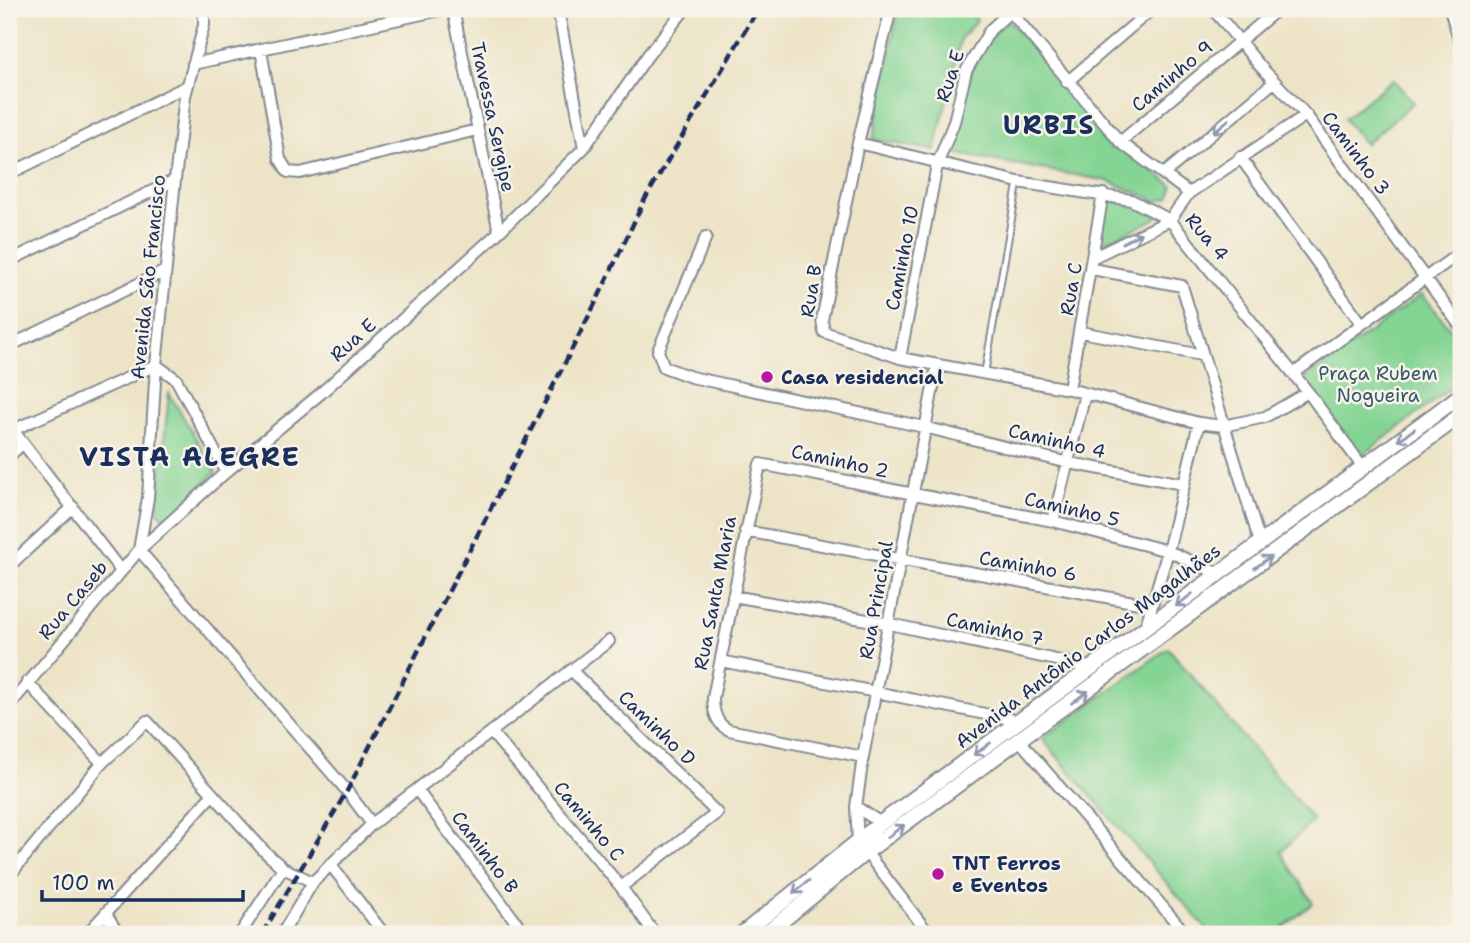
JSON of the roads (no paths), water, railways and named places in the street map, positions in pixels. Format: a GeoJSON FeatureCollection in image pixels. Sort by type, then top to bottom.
{"type":"FeatureCollection","features":[{"type":"Feature","properties":{"kind":"main road","name":"Avenida Antônio Carlos Magalhães"},"geometry":{"type":"LineString","coordinates":[[766,934],[862,847],[881,823],[1461,395]]}},
{"type":"Feature","properties":{"kind":"main road","name":"Avenida Antônio Carlos Magalhães"},"geometry":{"type":"LineString","coordinates":[[742,934],[862,847],[1020,741],[1373,480],[1459,420]]}},
{"type":"Feature","properties":{"kind":"main road"},"geometry":{"type":"LineString","coordinates":[[1363,466],[1373,480]]}},
{"type":"Feature","properties":{"kind":"main road"},"geometry":{"type":"LineString","coordinates":[[1015,725],[1020,741]]}},
{"type":"Feature","properties":{"kind":"street","name":"Avenida São Francisco"},"geometry":{"type":"LineString","coordinates":[[139,550],[148,498],[156,365],[175,180],[187,86],[204,25],[204,9]]}},
{"type":"Feature","properties":{"kind":"street"},"geometry":{"type":"LineString","coordinates":[[193,64],[445,9]]}},
{"type":"Feature","properties":{"kind":"street","name":"Travessa Sergipe"},"geometry":{"type":"LineString","coordinates":[[453,9],[499,232]]}},
{"type":"Feature","properties":{"kind":"street"},"geometry":{"type":"LineString","coordinates":[[558,9],[584,148]]}},
{"type":"Feature","properties":{"kind":"street","name":"Rua E"},"geometry":{"type":"LineString","coordinates":[[139,550],[226,472],[320,394],[499,232],[584,148],[648,55],[685,9]]}},
{"type":"Feature","properties":{"kind":"street","name":"Rua B"},"geometry":{"type":"LineString","coordinates":[[891,9],[858,143],[822,327],[828,334],[900,358],[937,366],[985,371],[1069,389]]}},
{"type":"Feature","properties":{"kind":"street"},"geometry":{"type":"LineString","coordinates":[[1067,82],[1152,9]]}},
{"type":"Feature","properties":{"kind":"street","name":"Caminho 3"},"geometry":{"type":"LineString","coordinates":[[1213,9],[1274,82],[1306,114],[1461,327]]}},
{"type":"Feature","properties":{"kind":"street","name":"Caminho 9"},"geometry":{"type":"LineString","coordinates":[[1120,142],[1278,9]]}},
{"type":"Feature","properties":{"kind":"street"},"geometry":{"type":"LineString","coordinates":[[1450,9],[1461,45]]}},
{"type":"Feature","properties":{"kind":"street"},"geometry":{"type":"LineString","coordinates":[[1011,10],[1067,82],[1120,142],[1189,193]]}},
{"type":"Feature","properties":{"kind":"street","name":"Rua E"},"geometry":{"type":"LineString","coordinates":[[937,165],[954,122],[966,71],[978,46],[1011,10]]}},
{"type":"Feature","properties":{"kind":"street"},"geometry":{"type":"LineString","coordinates":[[261,50],[281,159],[288,172],[300,173],[477,130]]}},
{"type":"Feature","properties":{"kind":"street"},"geometry":{"type":"LineString","coordinates":[[1165,173],[1274,82]]}},
{"type":"Feature","properties":{"kind":"street"},"geometry":{"type":"LineString","coordinates":[[9,174],[187,86]]}},
{"type":"Feature","properties":{"kind":"street"},"geometry":{"type":"LineString","coordinates":[[1093,263],[1170,220],[1189,193],[1306,114]]}},
{"type":"Feature","properties":{"kind":"street","name":"Rua 4"},"geometry":{"type":"LineString","coordinates":[[858,143],[937,165],[1018,182],[1131,200],[1170,220],[1308,392],[1363,466]]}},
{"type":"Feature","properties":{"kind":"street"},"geometry":{"type":"LineString","coordinates":[[1240,157],[1362,324]]}},
{"type":"Feature","properties":{"kind":"street","name":"Caminho 10"},"geometry":{"type":"LineString","coordinates":[[900,358],[937,165]]}},
{"type":"Feature","properties":{"kind":"street"},"geometry":{"type":"LineString","coordinates":[[9,261],[175,180]]}},
{"type":"Feature","properties":{"kind":"street","name":"Rua C"},"geometry":{"type":"LineString","coordinates":[[1069,389],[1103,194]]}},
{"type":"Feature","properties":{"kind":"street","name":"Caminho 4"},"geometry":{"type":"LineString","coordinates":[[706,237],[658,351],[661,364],[691,377],[925,427],[1069,463],[1183,484]]}},
{"type":"Feature","properties":{"kind":"street"},"geometry":{"type":"LineString","coordinates":[[1293,374],[1428,279],[1461,251]]}},
{"type":"Feature","properties":{"kind":"street"},"geometry":{"type":"LineString","coordinates":[[1093,263],[1181,286],[1260,543]]}},
{"type":"Feature","properties":{"kind":"street"},"geometry":{"type":"LineString","coordinates":[[9,346],[165,271]]}},
{"type":"Feature","properties":{"kind":"street"},"geometry":{"type":"LineString","coordinates":[[1081,332],[1201,355]]}},
{"type":"Feature","properties":{"kind":"street"},"geometry":{"type":"LineString","coordinates":[[121,571],[11,427],[156,365],[176,379],[226,472]]}},
{"type":"Feature","properties":{"kind":"street","name":"Rua Principal"},"geometry":{"type":"LineString","coordinates":[[862,847],[856,807],[863,757],[937,366]]}},
{"type":"Feature","properties":{"kind":"street"},"geometry":{"type":"LineString","coordinates":[[1069,389],[1199,423],[1223,426],[1265,417],[1308,392]]}},
{"type":"Feature","properties":{"kind":"street"},"geometry":{"type":"LineString","coordinates":[[1053,521],[1085,394]]}},
{"type":"Feature","properties":{"kind":"street"},"geometry":{"type":"LineString","coordinates":[[1145,629],[1168,551],[1199,423]]}},
{"type":"Feature","properties":{"kind":"street"},"geometry":{"type":"LineString","coordinates":[[9,456],[23,443]]}},
{"type":"Feature","properties":{"kind":"street","name":"Caminho 2"},"geometry":{"type":"LineString","coordinates":[[760,464],[912,494]]}},
{"type":"Feature","properties":{"kind":"street","name":"Rua Santa Maria"},"geometry":{"type":"LineString","coordinates":[[760,464],[713,698],[715,715],[723,727],[863,757]]}},
{"type":"Feature","properties":{"kind":"street","name":"Caminho 5"},"geometry":{"type":"LineString","coordinates":[[912,494],[1053,521],[1168,551],[1219,574]]}},
{"type":"Feature","properties":{"kind":"street"},"geometry":{"type":"LineString","coordinates":[[9,566],[73,507]]}},
{"type":"Feature","properties":{"kind":"street"},"geometry":{"type":"LineString","coordinates":[[745,531],[901,561]]}},
{"type":"Feature","properties":{"kind":"street"},"geometry":{"type":"LineString","coordinates":[[139,550],[347,791],[372,824]]}},
{"type":"Feature","properties":{"kind":"street","name":"Rua Caseb"},"geometry":{"type":"LineString","coordinates":[[9,706],[139,550]]}},
{"type":"Feature","properties":{"kind":"street","name":"Caminho 6"},"geometry":{"type":"LineString","coordinates":[[901,561],[1150,605]]}},
{"type":"Feature","properties":{"kind":"street"},"geometry":{"type":"LineString","coordinates":[[733,596],[890,624]]}},
{"type":"Feature","properties":{"kind":"street","name":"Caminho 7"},"geometry":{"type":"LineString","coordinates":[[890,624],[1093,668]]}},
{"type":"Feature","properties":{"kind":"street"},"geometry":{"type":"LineString","coordinates":[[282,934],[313,882],[372,824],[609,641]]}},
{"type":"Feature","properties":{"kind":"street"},"geometry":{"type":"LineString","coordinates":[[721,661],[877,692],[1015,725]]}},
{"type":"Feature","properties":{"kind":"street","name":"Caminho D"},"geometry":{"type":"LineString","coordinates":[[571,670],[712,803],[718,813],[621,887]]}},
{"type":"Feature","properties":{"kind":"street"},"geometry":{"type":"LineString","coordinates":[[27,682],[102,763]]}},
{"type":"Feature","properties":{"kind":"street"},"geometry":{"type":"LineString","coordinates":[[9,876],[102,763],[147,721],[212,795],[283,868],[313,882]]}},
{"type":"Feature","properties":{"kind":"street","name":"Caminho C"},"geometry":{"type":"LineString","coordinates":[[492,733],[621,887],[655,934]]}},
{"type":"Feature","properties":{"kind":"street"},"geometry":{"type":"LineString","coordinates":[[1020,741],[1186,934]]}},
{"type":"Feature","properties":{"kind":"street","name":"Caminho B"},"geometry":{"type":"LineString","coordinates":[[417,790],[525,934]]}},
{"type":"Feature","properties":{"kind":"street"},"geometry":{"type":"LineString","coordinates":[[87,934],[107,915],[212,795]]}},
{"type":"Feature","properties":{"kind":"street"},"geometry":{"type":"LineString","coordinates":[[856,807],[881,823]]}},
{"type":"Feature","properties":{"kind":"street"},"geometry":{"type":"LineString","coordinates":[[862,847],[929,934]]}},
{"type":"Feature","properties":{"kind":"street"},"geometry":{"type":"LineString","coordinates":[[330,864],[384,934]]}},
{"type":"Feature","properties":{"kind":"street"},"geometry":{"type":"LineString","coordinates":[[240,934],[283,868]]}},
{"type":"Feature","properties":{"kind":"street"},"geometry":{"type":"LineString","coordinates":[[107,915],[118,934]]}},
{"type":"Feature","properties":{"kind":"lane"},"geometry":{"type":"LineString","coordinates":[[985,371],[1018,182]]}},
{"type":"Feature","properties":{"kind":"railway"},"geometry":{"type":"LineString","coordinates":[[262,934],[347,791],[598,298],[645,199],[758,9]]}},
{"type":"Feature","properties":{"kind":"place","name":"Casa residencial"},"geometry":{"type":"Point","coordinates":[767,377]}},
{"type":"Feature","properties":{"kind":"place","name":"TNT Ferros e Eventos"},"geometry":{"type":"Point","coordinates":[938,874]}},
{"type":"Feature","properties":{"kind":"district","name":"URBIS"},"geometry":{"type":"Point","coordinates":[1049,124]}},
{"type":"Feature","properties":{"kind":"district","name":"VISTA ALEGRE"},"geometry":{"type":"Point","coordinates":[190,456]}},
{"type":"Feature","properties":{"kind":"park label","name":"Praça Rubem Nogueira"},"geometry":{"type":"Point","coordinates":[1378,384]}}]}
